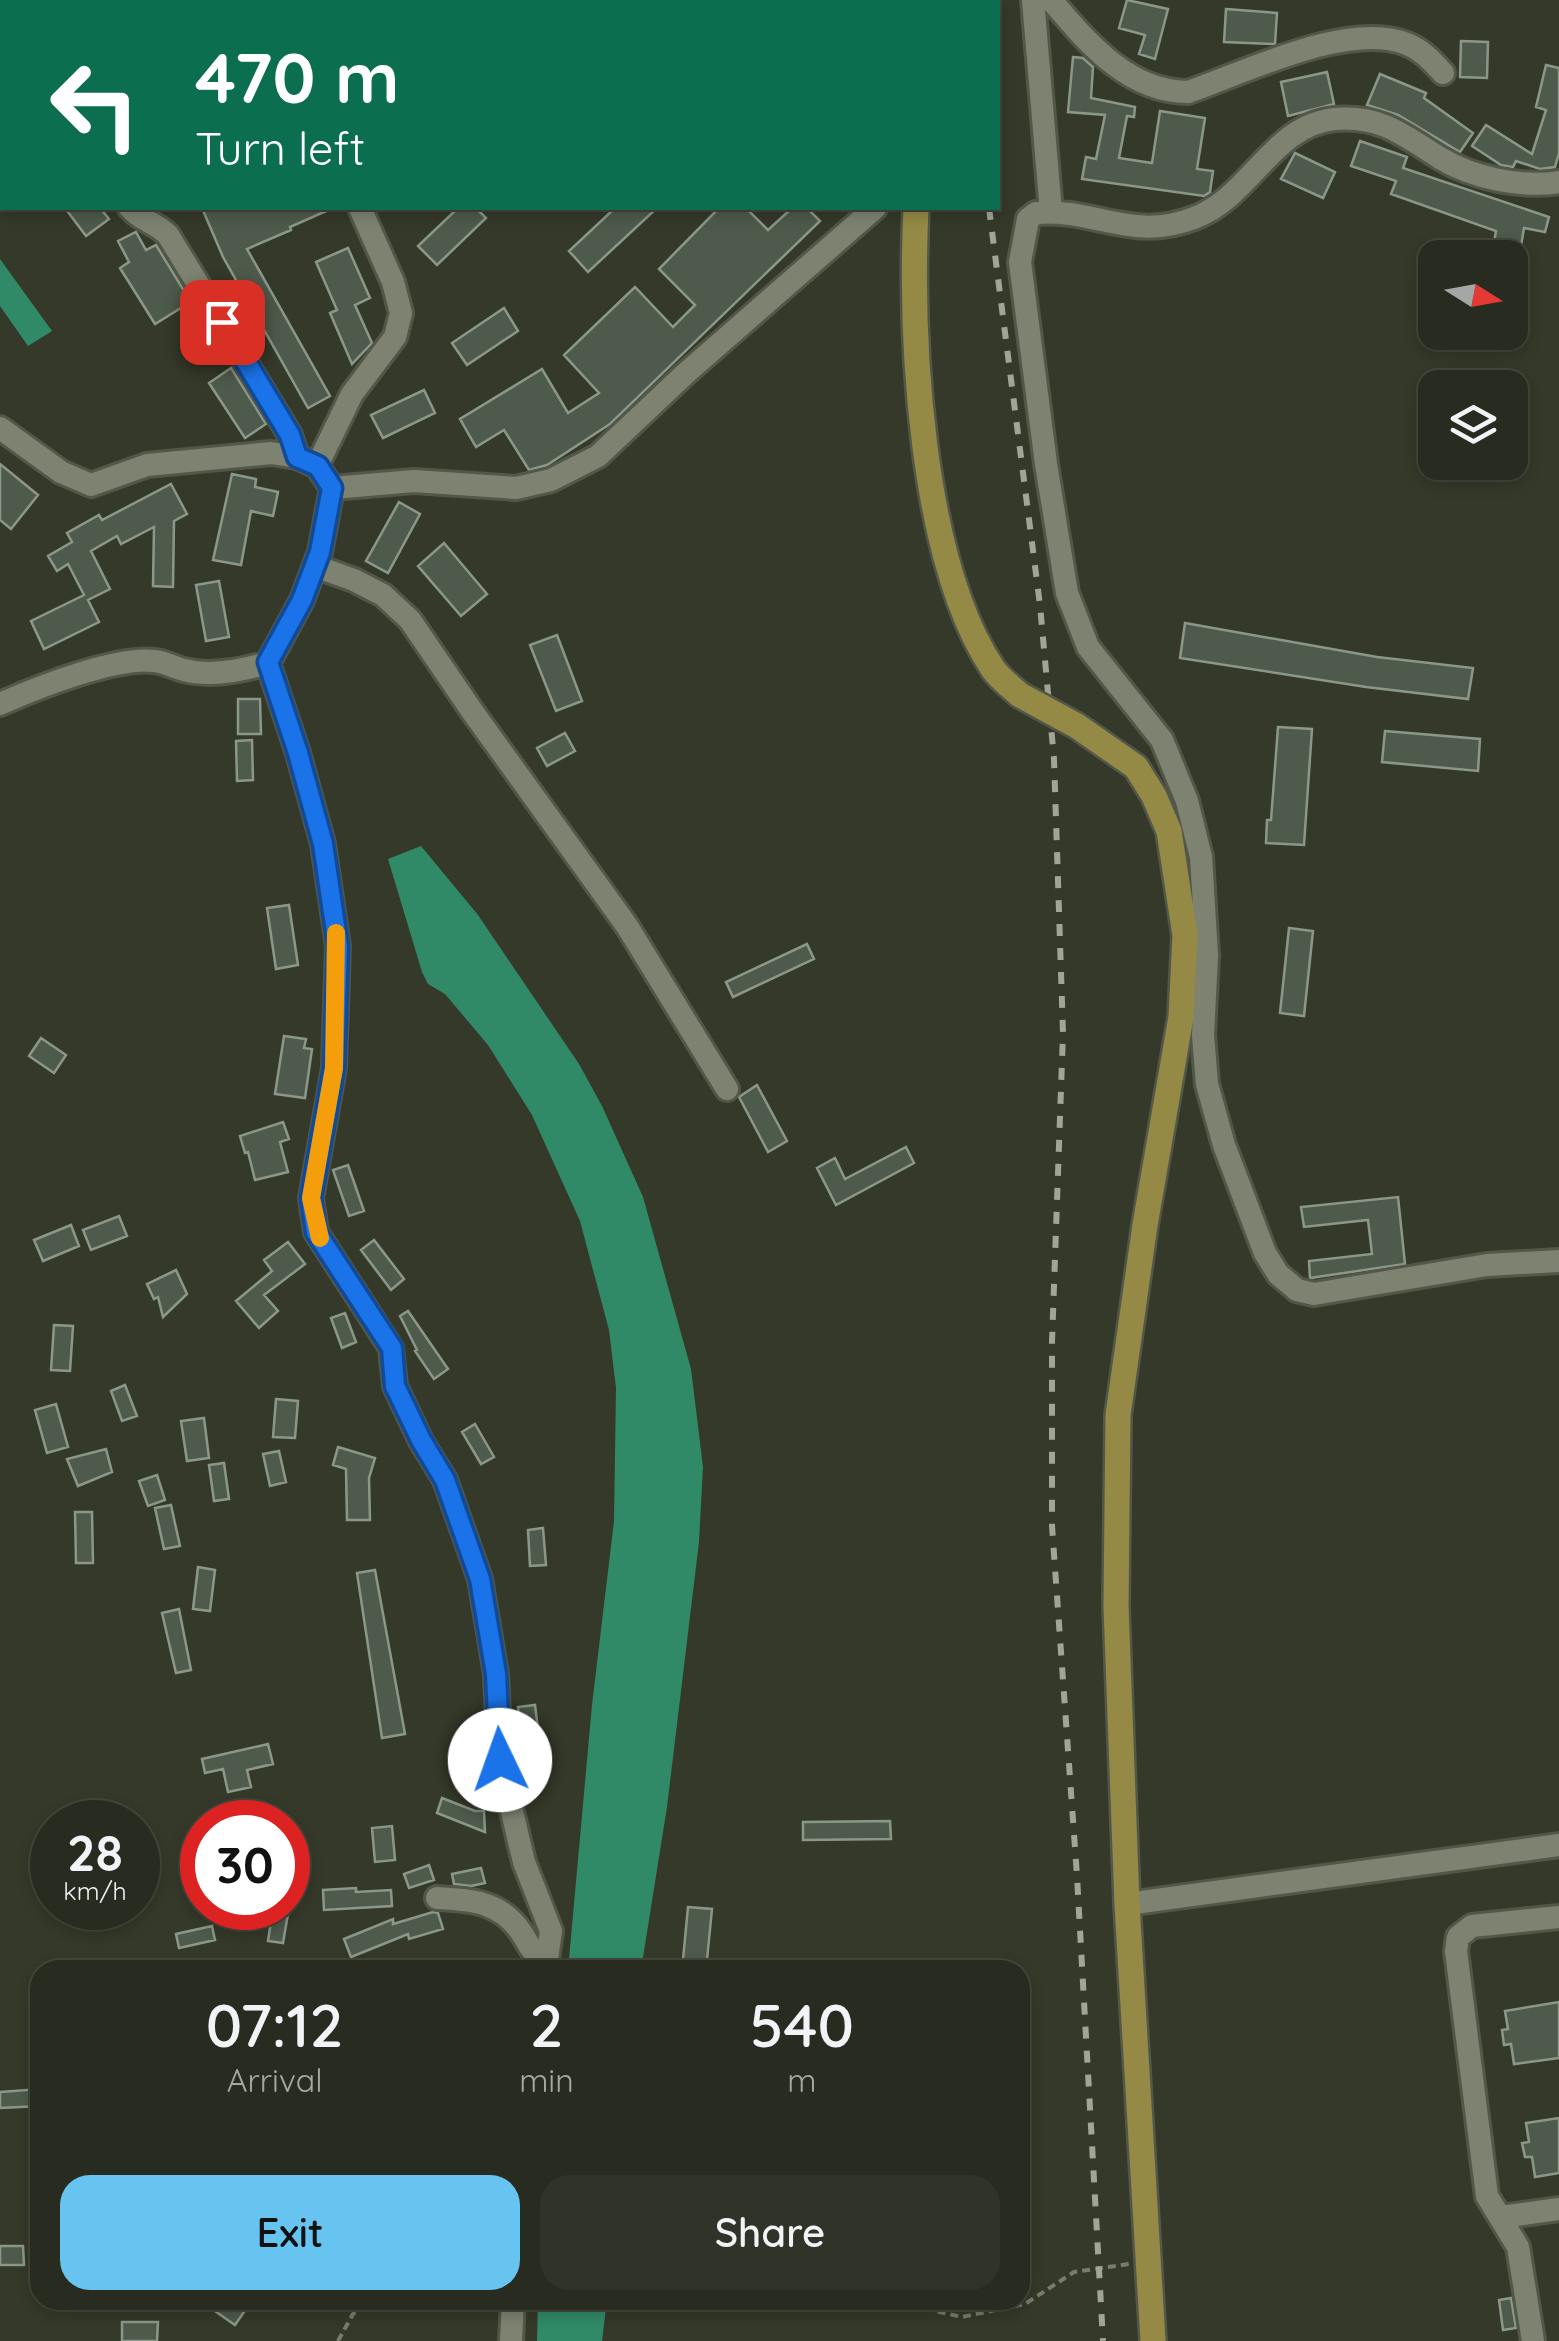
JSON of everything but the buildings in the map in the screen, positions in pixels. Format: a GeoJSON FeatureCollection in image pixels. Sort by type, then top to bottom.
{"type":"FeatureCollection","features":[{"type":"Feature","properties":{"kind":"main road"},"geometry":{"type":"LineString","coordinates":[[916,210],[914,258],[925,434],[944,557],[970,630],[995,673],[1020,695],[1077,726],[1136,767],[1169,831],[1185,935],[1185,980],[1118,1415],[1116,1606],[1127,1904],[1153,2341]]}},
{"type":"Feature","properties":{"kind":"street"},"geometry":{"type":"LineString","coordinates":[[1034,0],[1051,212]]}},
{"type":"Feature","properties":{"kind":"street"},"geometry":{"type":"LineString","coordinates":[[1051,0],[1073,27],[1112,62],[1140,82],[1170,92],[1188,92],[1302,50],[1349,40],[1402,42],[1424,53],[1443,72]]}},
{"type":"Feature","properties":{"kind":"street"},"geometry":{"type":"LineString","coordinates":[[1559,182],[1496,180],[1443,160],[1399,130],[1379,123],[1336,119],[1290,134],[1226,201],[1164,228],[1139,229],[1051,212],[1036,213],[1028,220],[1020,262],[1067,593],[1088,646],[1162,740],[1196,827],[1206,955],[1203,1035],[1207,1084],[1253,1225],[1278,1274],[1297,1290],[1314,1294],[1487,1264],[1559,1261]]}},
{"type":"Feature","properties":{"kind":"street"},"geometry":{"type":"LineString","coordinates":[[132,210],[168,234],[290,435],[332,488]]}},
{"type":"Feature","properties":{"kind":"street"},"geometry":{"type":"LineString","coordinates":[[307,461],[395,336],[401,313],[394,282],[361,210]]}},
{"type":"Feature","properties":{"kind":"street"},"geometry":{"type":"LineString","coordinates":[[332,488],[414,481],[516,488],[551,480],[598,456],[685,374],[873,210]]}},
{"type":"Feature","properties":{"kind":"street"},"geometry":{"type":"LineString","coordinates":[[0,428],[61,472],[90,485],[147,465],[188,459],[272,454],[307,461]]}},
{"type":"Feature","properties":{"kind":"street"},"geometry":{"type":"LineString","coordinates":[[0,704],[36,688],[119,664],[154,660],[188,671],[236,672],[268,662],[302,600],[332,488]]}},
{"type":"Feature","properties":{"kind":"street"},"geometry":{"type":"LineString","coordinates":[[314,566],[354,580],[383,596],[410,620],[627,926],[727,1089]]}},
{"type":"Feature","properties":{"kind":"street"},"geometry":{"type":"LineString","coordinates":[[268,662],[323,844],[338,946],[334,1068],[311,1198],[316,1232],[392,1348],[395,1386],[445,1480],[480,1579],[496,1674],[500,1760],[524,1862],[551,1931],[547,1960]]}},
{"type":"Feature","properties":{"kind":"street"},"geometry":{"type":"LineString","coordinates":[[1169,831],[1196,827]]}},
{"type":"Feature","properties":{"kind":"street"},"geometry":{"type":"LineString","coordinates":[[1127,1904],[1559,1846]]}},
{"type":"Feature","properties":{"kind":"street"},"geometry":{"type":"LineString","coordinates":[[437,1898],[492,1905],[510,1918],[541,1960]]}},
{"type":"Feature","properties":{"kind":"street"},"geometry":{"type":"LineString","coordinates":[[1534,2341],[1518,2247],[1486,2196],[1456,1952],[1458,1937],[1472,1926],[1559,1917]]}},
{"type":"Feature","properties":{"kind":"street"},"geometry":{"type":"LineString","coordinates":[[1501,2217],[1559,2210]]}},
{"type":"Feature","properties":{"kind":"street"},"geometry":{"type":"LineString","coordinates":[[510,2341],[512,2310]]}},
{"type":"Feature","properties":{"kind":"path"},"geometry":{"type":"LineString","coordinates":[[1030,2301],[1074,2272],[1112,2266]]}},
{"type":"Feature","properties":{"kind":"path"},"geometry":{"type":"LineString","coordinates":[[338,2341],[358,2310]]}},
{"type":"Feature","properties":{"kind":"path"},"geometry":{"type":"LineString","coordinates":[[931,2310],[962,2317],[996,2310]]}},
{"type":"Feature","properties":{"kind":"shaded area"},"geometry":{"type":"Polygon","coordinates":[[[0,259],[52,331],[28,346],[0,306],[0,259]]]}},
{"type":"Feature","properties":{"kind":"shaded area"},"geometry":{"type":"Polygon","coordinates":[[[421,846],[478,915],[579,1064],[643,1197],[691,1369],[703,1467],[699,1542],[667,1807],[643,1960],[569,1960],[592,1705],[614,1521],[616,1388],[609,1330],[580,1221],[532,1115],[488,1045],[445,994],[428,984],[388,859],[421,846]]]}},
{"type":"Feature","properties":{"kind":"shaded area"},"geometry":{"type":"Polygon","coordinates":[[[538,2310],[606,2310],[602,2341],[537,2341],[538,2310]]]}},
{"type":"Feature","properties":{"kind":"railway"},"geometry":{"type":"LineString","coordinates":[[989,210],[1040,605],[1054,759],[1063,1033],[1052,1342],[1052,1526],[1077,1876],[1103,2341]]}},
{"type":"Feature","properties":{"kind":"slow traffic"},"geometry":{"type":"LineString","coordinates":[[320,1238],[311,1198],[334,1068],[336,933]]}},
{"type":"Feature","properties":{"kind":"route"},"geometry":{"type":"LineString","coordinates":[[222,322],[290,435],[297,457],[318,466],[332,488],[320,552],[302,600],[268,662],[323,844],[338,946],[334,1068],[311,1198],[316,1232],[392,1348],[395,1386],[445,1480],[480,1579],[496,1674],[500,1760]]}}]}
